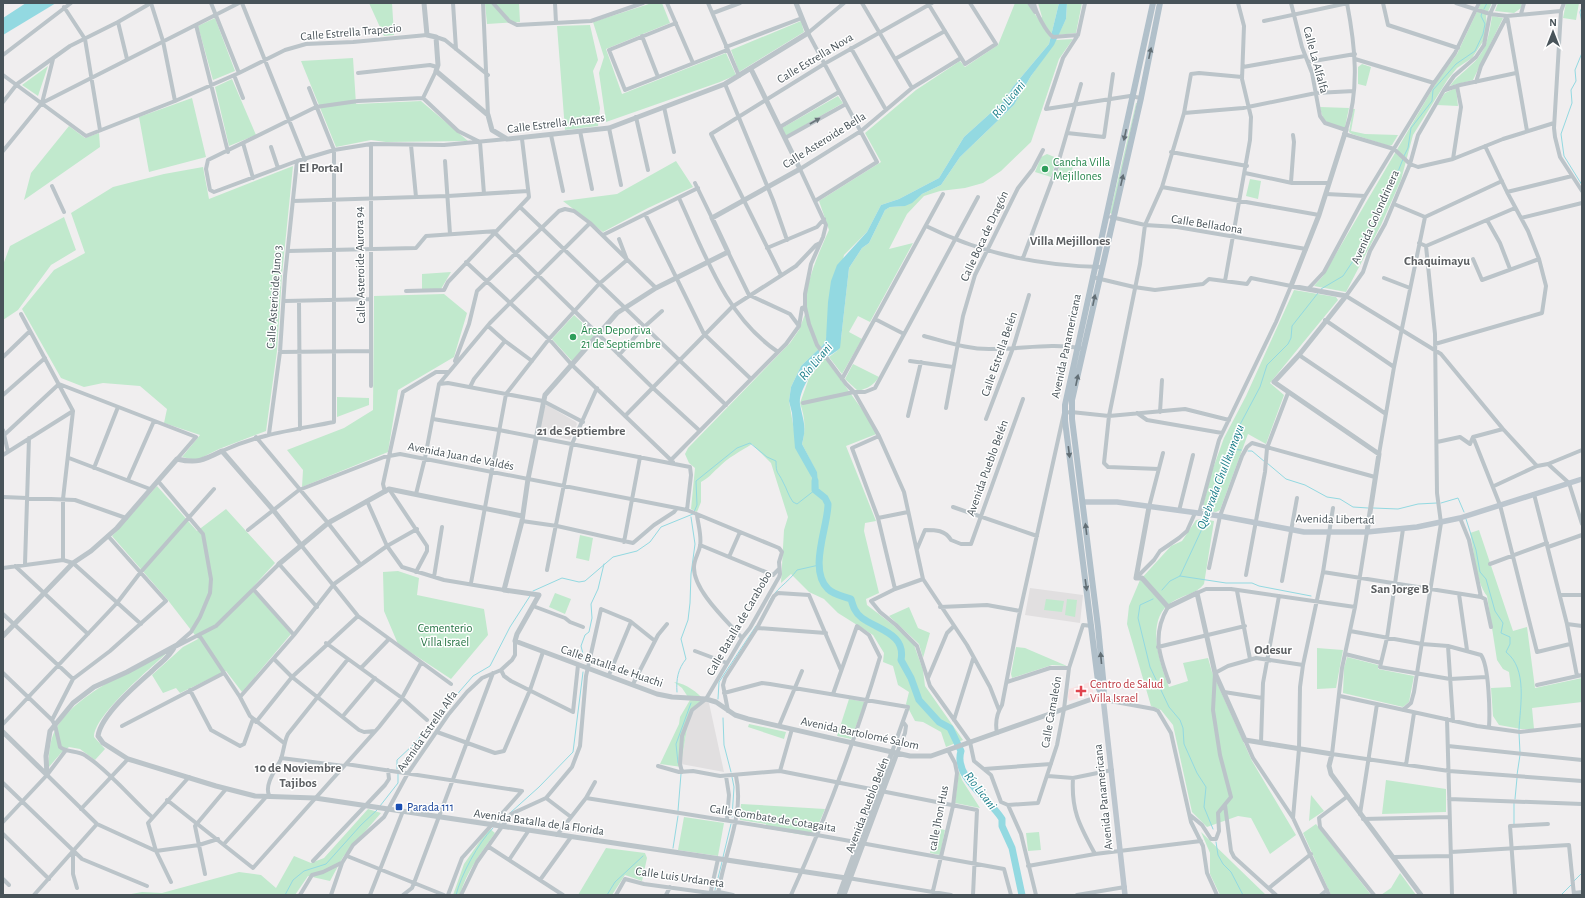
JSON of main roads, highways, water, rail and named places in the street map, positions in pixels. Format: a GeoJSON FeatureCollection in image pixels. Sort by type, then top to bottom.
{"type":"FeatureCollection","features":[{"type":"Feature","properties":{"kind":"main road","name":"Avenida Panamericana"},"geometry":{"type":"LineString","coordinates":[[1103,700],[1099,689],[1064,413],[1065,400],[1080,348],[1096,278],[1106,216],[1153,3]]}},
{"type":"Feature","properties":{"kind":"main road","name":"Avenida Panamericana"},"geometry":{"type":"LineString","coordinates":[[1098,267],[1113,218],[1141,98],[1160,3]]}},
{"type":"Feature","properties":{"kind":"main road","name":"Avenida Panamericana"},"geometry":{"type":"LineString","coordinates":[[1080,348],[1071,412],[1099,634],[1104,688],[1103,700],[1125,895]]}},
{"type":"Feature","properties":{"kind":"main road","name":"Avenida Libertad"},"geometry":{"type":"LineString","coordinates":[[1075,505],[1083,503],[1117,502],[1217,516],[1293,530],[1314,532],[1367,532],[1403,529],[1441,523],[1582,479]]}},
{"type":"Feature","properties":{"kind":"water"},"geometry":{"type":"Polygon","coordinates":[[[26,3],[56,3],[3,35],[3,18],[26,3]]]}},
{"type":"Feature","properties":{"kind":"water","name":"Río Licani"},"geometry":{"type":"Polygon","coordinates":[[[1059,3],[1067,3],[1066,19],[1054,45],[1031,76],[1014,105],[960,157],[941,185],[922,194],[912,203],[905,206],[890,207],[885,210],[869,243],[862,248],[849,268],[840,348],[821,361],[817,366],[804,386],[800,399],[804,428],[802,444],[817,472],[819,494],[812,488],[812,478],[795,448],[792,413],[789,401],[791,387],[801,366],[823,345],[826,339],[831,281],[837,265],[867,232],[881,205],[899,199],[939,178],[964,137],[1005,100],[1012,88],[1049,44],[1059,3]]]}},
{"type":"Feature","properties":{"kind":"waterway","name":"Quebrada Chullkumayu"},"geometry":{"type":"LineString","coordinates":[[1484,9],[1487,3]]}},
{"type":"Feature","properties":{"kind":"waterway"},"geometry":{"type":"LineString","coordinates":[[1582,7],[1580,12],[1582,24]]}},
{"type":"Feature","properties":{"kind":"waterway","name":"Quebrada Chullkumayu"},"geometry":{"type":"LineString","coordinates":[[1404,156],[1408,148],[1411,128],[1432,101],[1433,90],[1456,64],[1475,51],[1483,34],[1485,24],[1481,16],[1482,12]]}},
{"type":"Feature","properties":{"kind":"waterway"},"geometry":{"type":"LineString","coordinates":[[1582,53],[1575,70],[1576,81],[1571,90],[1572,103],[1561,134],[1564,156],[1582,185]]}},
{"type":"Feature","properties":{"kind":"waterway","name":"Quebrada Chullkumayu"},"geometry":{"type":"LineString","coordinates":[[1321,289],[1343,276],[1359,252],[1364,235],[1380,217],[1403,159]]}},
{"type":"Feature","properties":{"kind":"waterway","name":"Quebrada Chullkumayu"},"geometry":{"type":"LineString","coordinates":[[1209,511],[1235,434],[1260,387],[1267,365],[1288,344],[1291,338],[1292,326],[1318,293]]}},
{"type":"Feature","properties":{"kind":"waterway"},"geometry":{"type":"LineString","coordinates":[[694,512],[697,505],[696,481],[737,448],[750,443],[767,457],[776,461],[777,471],[793,502],[797,504],[815,490]]}},
{"type":"Feature","properties":{"kind":"waterway"},"geometry":{"type":"LineString","coordinates":[[1230,449],[1241,450]]}},
{"type":"Feature","properties":{"kind":"waterway"},"geometry":{"type":"LineString","coordinates":[[1248,451],[1252,451],[1265,462]]}},
{"type":"Feature","properties":{"kind":"waterway"},"geometry":{"type":"LineString","coordinates":[[1267,463],[1286,479],[1305,485],[1327,497],[1340,499],[1353,507],[1368,508]]}},
{"type":"Feature","properties":{"kind":"waterway","name":"Río Licani"},"geometry":{"type":"LineString","coordinates":[[815,481],[815,490],[825,498],[828,504],[819,559],[822,581],[830,591],[851,599],[860,616],[890,634],[899,644],[901,660],[911,678],[919,700],[939,722],[950,728],[961,751],[960,761],[962,770],[967,779],[1002,819],[1002,826],[1012,848],[1022,895]]}},
{"type":"Feature","properties":{"kind":"waterway"},"geometry":{"type":"LineString","coordinates":[[1441,503],[1458,498],[1464,512]]}},
{"type":"Feature","properties":{"kind":"waterway"},"geometry":{"type":"LineString","coordinates":[[1373,508],[1398,509],[1418,504],[1437,503]]}},
{"type":"Feature","properties":{"kind":"waterway"},"geometry":{"type":"LineString","coordinates":[[533,591],[562,578],[579,582],[585,581],[613,557],[637,551],[650,542],[661,527],[693,514]]}},
{"type":"Feature","properties":{"kind":"waterway","name":"Quebrada Chullkumayu"},"geometry":{"type":"LineString","coordinates":[[1162,590],[1170,581],[1180,576],[1208,516]]}},
{"type":"Feature","properties":{"kind":"waterway"},"geometry":{"type":"LineString","coordinates":[[677,692],[678,674],[686,659],[681,639],[688,620],[691,574],[695,544],[691,517]]}},
{"type":"Feature","properties":{"kind":"waterway"},"geometry":{"type":"LineString","coordinates":[[1466,519],[1476,550],[1480,572],[1486,579],[1495,611],[1503,623],[1501,633],[1510,637],[1510,644],[1506,652],[1513,659],[1517,668],[1521,688],[1519,730]]}},
{"type":"Feature","properties":{"kind":"waterway"},"geometry":{"type":"LineString","coordinates":[[585,662],[581,646],[585,635],[589,632],[592,618],[591,604],[598,589],[604,564]]}},
{"type":"Feature","properties":{"kind":"waterway"},"geometry":{"type":"LineString","coordinates":[[769,602],[775,593],[797,570],[819,565]]}},
{"type":"Feature","properties":{"kind":"waterway"},"geometry":{"type":"LineString","coordinates":[[1180,576],[1226,583],[1252,583],[1259,586],[1311,596]]}},
{"type":"Feature","properties":{"kind":"waterway"},"geometry":{"type":"LineString","coordinates":[[397,769],[397,760],[413,745],[473,676],[490,666],[510,627],[530,596]]}},
{"type":"Feature","properties":{"kind":"waterway","name":"Quebrada Chullkumayu"},"geometry":{"type":"LineString","coordinates":[[1153,599],[1140,605],[1138,618],[1150,667],[1169,707],[1180,720],[1183,728],[1184,744],[1197,773],[1206,787],[1204,807],[1213,829]]}},
{"type":"Feature","properties":{"kind":"waterway"},"geometry":{"type":"LineString","coordinates":[[718,699],[719,682],[756,626]]}},
{"type":"Feature","properties":{"kind":"waterway"},"geometry":{"type":"LineString","coordinates":[[500,822],[539,787],[573,752],[583,672]]}},
{"type":"Feature","properties":{"kind":"waterway"},"geometry":{"type":"LineString","coordinates":[[678,763],[676,744],[691,703]]}},
{"type":"Feature","properties":{"kind":"waterway"},"geometry":{"type":"LineString","coordinates":[[723,718],[724,745],[731,772]]}},
{"type":"Feature","properties":{"kind":"waterway"},"geometry":{"type":"LineString","coordinates":[[1519,733],[1520,752]]}},
{"type":"Feature","properties":{"kind":"waterway"},"geometry":{"type":"LineString","coordinates":[[1517,775],[1520,755]]}},
{"type":"Feature","properties":{"kind":"waterway"},"geometry":{"type":"LineString","coordinates":[[380,806],[398,783],[398,774]]}},
{"type":"Feature","properties":{"kind":"waterway"},"geometry":{"type":"LineString","coordinates":[[678,811],[681,774]]}},
{"type":"Feature","properties":{"kind":"waterway"},"geometry":{"type":"LineString","coordinates":[[732,777],[734,787],[732,817]]}},
{"type":"Feature","properties":{"kind":"waterway"},"geometry":{"type":"LineString","coordinates":[[1515,799],[1517,778]]}},
{"type":"Feature","properties":{"kind":"waterway"},"geometry":{"type":"LineString","coordinates":[[1514,802],[1514,824]]}},
{"type":"Feature","properties":{"kind":"waterway"},"geometry":{"type":"LineString","coordinates":[[285,895],[293,880],[304,871],[326,864],[361,825],[377,810]]}},
{"type":"Feature","properties":{"kind":"waterway"},"geometry":{"type":"LineString","coordinates":[[673,848],[678,816]]}},
{"type":"Feature","properties":{"kind":"waterway"},"geometry":{"type":"LineString","coordinates":[[723,857],[731,824]]}},
{"type":"Feature","properties":{"kind":"waterway"},"geometry":{"type":"LineString","coordinates":[[456,895],[458,887],[471,860],[487,834],[493,828]]}},
{"type":"Feature","properties":{"kind":"waterway","name":"Quebrada Chullkumayu"},"geometry":{"type":"LineString","coordinates":[[1216,842],[1218,855],[1223,864],[1231,872],[1243,895]]}},
{"type":"Feature","properties":{"kind":"waterway"},"geometry":{"type":"LineString","coordinates":[[607,895],[615,882],[643,856]]}},
{"type":"Feature","properties":{"kind":"waterway"},"geometry":{"type":"LineString","coordinates":[[715,890],[722,862]]}},
{"type":"Feature","properties":{"kind":"waterway"},"geometry":{"type":"LineString","coordinates":[[1574,881],[1582,873]]}},
{"type":"Feature","properties":{"kind":"waterway"},"geometry":{"type":"LineString","coordinates":[[1561,895],[1571,885]]}},
{"type":"Feature","properties":{"kind":"place","name":"Cancha Villa Mejillones"},"geometry":{"type":"Point","coordinates":[1045,169]}},
{"type":"Feature","properties":{"kind":"place","name":"Área Deportiva 21 de Septiembre"},"geometry":{"type":"Point","coordinates":[573,337]}},
{"type":"Feature","properties":{"kind":"place","name":"Centro de Salud Villa Israel"},"geometry":{"type":"Point","coordinates":[1081,691]}},
{"type":"Feature","properties":{"kind":"place","name":"Parada 111"},"geometry":{"type":"Point","coordinates":[399,807]}},
{"type":"Feature","properties":{"kind":"district","name":"El Portal"},"geometry":{"type":"Point","coordinates":[321,168]}},
{"type":"Feature","properties":{"kind":"district","name":"Villa Mejillones"},"geometry":{"type":"Point","coordinates":[1070,241]}},
{"type":"Feature","properties":{"kind":"district","name":"Chaquimayu"},"geometry":{"type":"Point","coordinates":[1437,261]}},
{"type":"Feature","properties":{"kind":"district","name":"21 de Septiembre"},"geometry":{"type":"Point","coordinates":[581,431]}},
{"type":"Feature","properties":{"kind":"district","name":"San Jorge B"},"geometry":{"type":"Point","coordinates":[1400,589]}},
{"type":"Feature","properties":{"kind":"district","name":"Odesur"},"geometry":{"type":"Point","coordinates":[1273,650]}},
{"type":"Feature","properties":{"kind":"district","name":"10 de Noviembre Tajibos"},"geometry":{"type":"Point","coordinates":[298,776]}},
{"type":"Feature","properties":{"kind":"park label","name":"Cementerio Villa Israel"},"geometry":{"type":"Point","coordinates":[445,635]}}]}
